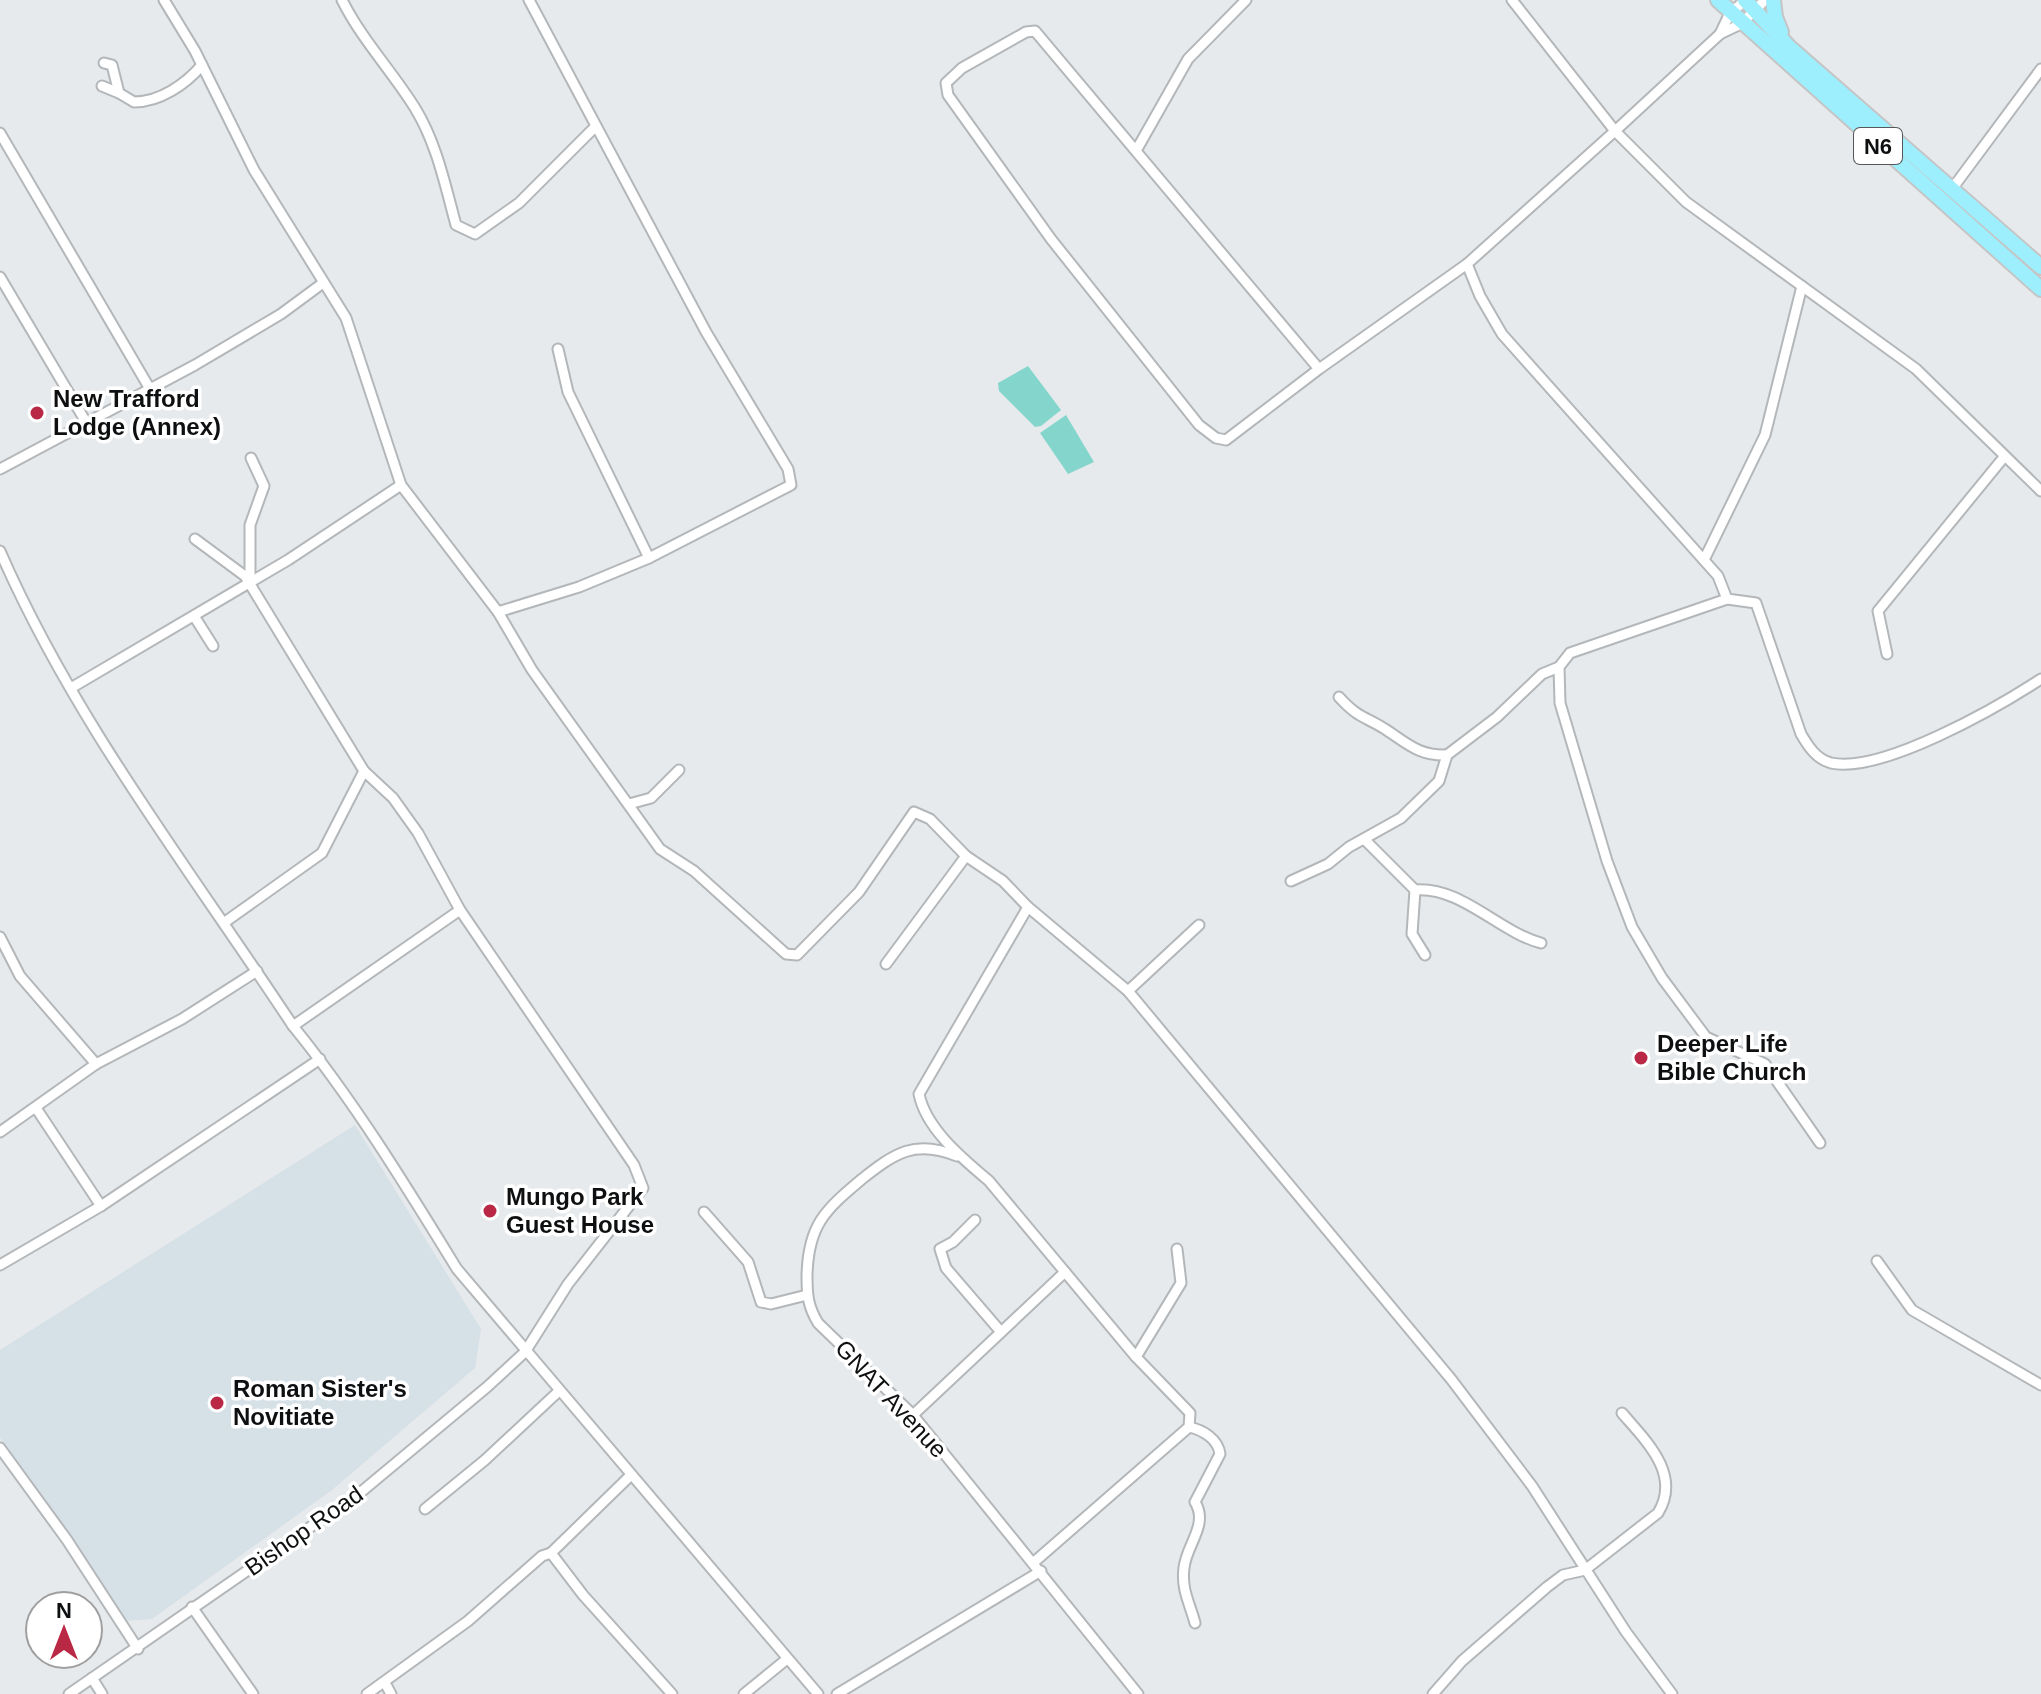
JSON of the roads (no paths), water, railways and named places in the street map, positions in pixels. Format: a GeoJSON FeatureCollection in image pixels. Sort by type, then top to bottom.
{"type":"FeatureCollection","features":[{"type":"Feature","properties":{"kind":"main road","name":"N6"},"geometry":{"type":"LineString","coordinates":[[1718,0],[2041,289]]}},
{"type":"Feature","properties":{"kind":"main road"},"geometry":{"type":"LineString","coordinates":[[1773,0],[1777,23],[1789,47]]}},
{"type":"Feature","properties":{"kind":"main road","name":"N6"},"geometry":{"type":"LineString","coordinates":[[1751,2],[1789,47],[2041,267]]}},
{"type":"Feature","properties":{"kind":"street"},"geometry":{"type":"LineString","coordinates":[[164,0],[202,65],[254,170],[354,335],[374,409],[401,485],[498,612],[532,670],[660,849],[694,871],[791,956],[797,955],[859,892],[914,812],[930,819],[966,856],[1003,881],[1028,907],[1128,991],[1451,1379],[1532,1486],[1585,1570],[1672,1694]]}},
{"type":"Feature","properties":{"kind":"street"},"geometry":{"type":"LineString","coordinates":[[342,0],[367,45],[416,109],[435,148],[456,225],[464,232],[475,234],[519,203],[595,127]]}},
{"type":"Feature","properties":{"kind":"street"},"geometry":{"type":"LineString","coordinates":[[498,612],[579,587],[649,558],[791,485],[788,469],[706,332],[529,0]]}},
{"type":"Feature","properties":{"kind":"street"},"geometry":{"type":"LineString","coordinates":[[1137,149],[1188,59],[1246,0]]}},
{"type":"Feature","properties":{"kind":"street"},"geometry":{"type":"LineString","coordinates":[[1512,0],[1615,131],[1686,202],[1916,369],[2041,491]]}},
{"type":"Feature","properties":{"kind":"street"},"geometry":{"type":"LineString","coordinates":[[1319,369],[1035,31],[1026,32],[962,68],[946,83],[948,95],[1051,239],[1208,431],[1226,440],[1319,369],[1467,264],[1615,131],[1751,2]]}},
{"type":"Feature","properties":{"kind":"street"},"geometry":{"type":"LineString","coordinates":[[1736,18],[1751,2]]}},
{"type":"Feature","properties":{"kind":"street"},"geometry":{"type":"LineString","coordinates":[[104,63],[112,65],[118,77],[119,93]]}},
{"type":"Feature","properties":{"kind":"street"},"geometry":{"type":"LineString","coordinates":[[102,86],[134,102],[161,97],[190,79],[202,65]]}},
{"type":"Feature","properties":{"kind":"street"},"geometry":{"type":"LineString","coordinates":[[1952,189],[2041,69]]}},
{"type":"Feature","properties":{"kind":"street"},"geometry":{"type":"LineString","coordinates":[[0,133],[150,389]]}},
{"type":"Feature","properties":{"kind":"street"},"geometry":{"type":"LineString","coordinates":[[1467,264],[1480,296],[1502,334],[1718,576],[1727,599]]}},
{"type":"Feature","properties":{"kind":"street"},"geometry":{"type":"LineString","coordinates":[[0,277],[86,422]]}},
{"type":"Feature","properties":{"kind":"street"},"geometry":{"type":"LineString","coordinates":[[0,469],[281,314],[323,283]]}},
{"type":"Feature","properties":{"kind":"street"},"geometry":{"type":"LineString","coordinates":[[1704,560],[1765,435],[1802,286]]}},
{"type":"Feature","properties":{"kind":"street"},"geometry":{"type":"LineString","coordinates":[[558,349],[568,392],[649,558]]}},
{"type":"Feature","properties":{"kind":"street"},"geometry":{"type":"LineString","coordinates":[[1887,654],[1878,611],[2004,457]]}},
{"type":"Feature","properties":{"kind":"street"},"geometry":{"type":"LineString","coordinates":[[250,583],[250,525],[264,486],[251,458]]}},
{"type":"Feature","properties":{"kind":"street"},"geometry":{"type":"LineString","coordinates":[[71,688],[250,583],[401,485]]}},
{"type":"Feature","properties":{"kind":"street"},"geometry":{"type":"LineString","coordinates":[[195,539],[245,576],[364,771],[393,798],[418,833],[460,910],[293,1026]]}},
{"type":"Feature","properties":{"kind":"street"},"geometry":{"type":"LineString","coordinates":[[0,551],[51,658],[108,748],[293,1026],[320,1059],[457,1269],[818,1694]]}},
{"type":"Feature","properties":{"kind":"street"},"geometry":{"type":"LineString","coordinates":[[1339,697],[1358,718],[1384,729],[1409,747],[1427,756],[1447,755],[1497,717],[1542,674],[1559,667],[1570,653],[1727,599],[1747,599],[1760,608],[1801,734],[1811,751],[1828,762],[1847,765],[1934,741],[2041,679]]}},
{"type":"Feature","properties":{"kind":"street"},"geometry":{"type":"LineString","coordinates":[[194,616],[213,646]]}},
{"type":"Feature","properties":{"kind":"street"},"geometry":{"type":"LineString","coordinates":[[1559,667],[1560,703],[1607,861],[1632,927],[1662,978],[1706,1037],[1765,1064],[1820,1143]]}},
{"type":"Feature","properties":{"kind":"street"},"geometry":{"type":"LineString","coordinates":[[1291,881],[1328,864],[1401,818],[1439,781],[1447,755]]}},
{"type":"Feature","properties":{"kind":"street"},"geometry":{"type":"LineString","coordinates":[[629,804],[651,798],[679,770]]}},
{"type":"Feature","properties":{"kind":"street"},"geometry":{"type":"LineString","coordinates":[[225,922],[322,853],[364,771]]}},
{"type":"Feature","properties":{"kind":"street"},"geometry":{"type":"LineString","coordinates":[[1364,839],[1415,890],[1412,934],[1425,955]]}},
{"type":"Feature","properties":{"kind":"street"},"geometry":{"type":"LineString","coordinates":[[886,964],[966,856]]}},
{"type":"Feature","properties":{"kind":"street"},"geometry":{"type":"LineString","coordinates":[[1415,890],[1429,888],[1451,897],[1506,925],[1524,939],[1541,943]]}},
{"type":"Feature","properties":{"kind":"street"},"geometry":{"type":"LineString","coordinates":[[1028,907],[919,1094],[922,1108],[961,1157],[989,1181],[1136,1357],[1190,1413],[1189,1427],[1033,1563]]}},
{"type":"Feature","properties":{"kind":"street","name":"Bishop Road"},"geometry":{"type":"LineString","coordinates":[[69,1694],[361,1492],[525,1352],[568,1284],[643,1188],[634,1165],[460,910]]}},
{"type":"Feature","properties":{"kind":"street"},"geometry":{"type":"LineString","coordinates":[[1128,991],[1199,925]]}},
{"type":"Feature","properties":{"kind":"street"},"geometry":{"type":"LineString","coordinates":[[0,937],[20,976],[96,1064]]}},
{"type":"Feature","properties":{"kind":"street"},"geometry":{"type":"LineString","coordinates":[[0,1132],[96,1064],[182,1019],[257,971]]}},
{"type":"Feature","properties":{"kind":"street"},"geometry":{"type":"LineString","coordinates":[[0,1265],[101,1206],[320,1059]]}},
{"type":"Feature","properties":{"kind":"street"},"geometry":{"type":"LineString","coordinates":[[36,1108],[101,1206]]}},
{"type":"Feature","properties":{"kind":"street","name":"GNAT Avenue"},"geometry":{"type":"LineString","coordinates":[[961,1157],[936,1147],[895,1154],[830,1206],[816,1225],[808,1250],[807,1304],[818,1323],[913,1415],[1138,1694]]}},
{"type":"Feature","properties":{"kind":"street"},"geometry":{"type":"LineString","coordinates":[[704,1212],[748,1262],[761,1302],[771,1304],[807,1295]]}},
{"type":"Feature","properties":{"kind":"street"},"geometry":{"type":"LineString","coordinates":[[975,1220],[953,1242],[940,1249],[946,1268],[1001,1332]]}},
{"type":"Feature","properties":{"kind":"street"},"geometry":{"type":"LineString","coordinates":[[1136,1357],[1181,1283],[1177,1249]]}},
{"type":"Feature","properties":{"kind":"street"},"geometry":{"type":"LineString","coordinates":[[1877,1261],[1912,1310],[2041,1385]]}},
{"type":"Feature","properties":{"kind":"street"},"geometry":{"type":"LineString","coordinates":[[913,1415],[1065,1272]]}},
{"type":"Feature","properties":{"kind":"street"},"geometry":{"type":"LineString","coordinates":[[425,1509],[485,1460],[559,1391]]}},
{"type":"Feature","properties":{"kind":"street"},"geometry":{"type":"LineString","coordinates":[[1433,1694],[1462,1661],[1547,1587],[1563,1575],[1585,1570],[1658,1513],[1664,1504],[1666,1487],[1660,1457],[1622,1413]]}},
{"type":"Feature","properties":{"kind":"street"},"geometry":{"type":"LineString","coordinates":[[1189,1427],[1209,1436],[1219,1446],[1220,1454],[1195,1502],[1201,1511],[1198,1530],[1183,1568],[1183,1592],[1195,1623]]}},
{"type":"Feature","properties":{"kind":"street"},"geometry":{"type":"LineString","coordinates":[[1,1453],[67,1540],[138,1649]]}},
{"type":"Feature","properties":{"kind":"street"},"geometry":{"type":"LineString","coordinates":[[367,1694],[468,1621],[542,1556],[551,1553],[631,1475]]}},
{"type":"Feature","properties":{"kind":"street"},"geometry":{"type":"LineString","coordinates":[[551,1553],[583,1595],[672,1694]]}},
{"type":"Feature","properties":{"kind":"street"},"geometry":{"type":"LineString","coordinates":[[837,1694],[1041,1571]]}},
{"type":"Feature","properties":{"kind":"street"},"geometry":{"type":"LineString","coordinates":[[192,1607],[253,1694]]}},
{"type":"Feature","properties":{"kind":"street"},"geometry":{"type":"LineString","coordinates":[[744,1694],[787,1659]]}},
{"type":"Feature","properties":{"kind":"street"},"geometry":{"type":"LineString","coordinates":[[92,1678],[102,1694]]}},
{"type":"Feature","properties":{"kind":"street"},"geometry":{"type":"LineString","coordinates":[[385,1683],[391,1694]]}},
{"type":"Feature","properties":{"kind":"place","name":"New Trafford Lodge (Annex)"},"geometry":{"type":"Point","coordinates":[37,413]}},
{"type":"Feature","properties":{"kind":"place","name":"Deeper Life Bible Church"},"geometry":{"type":"Point","coordinates":[1641,1058]}},
{"type":"Feature","properties":{"kind":"place","name":"Mungo Park Guest House"},"geometry":{"type":"Point","coordinates":[490,1211]}},
{"type":"Feature","properties":{"kind":"place","name":"Roman Sister's Novitiate"},"geometry":{"type":"Point","coordinates":[217,1403]}}]}
